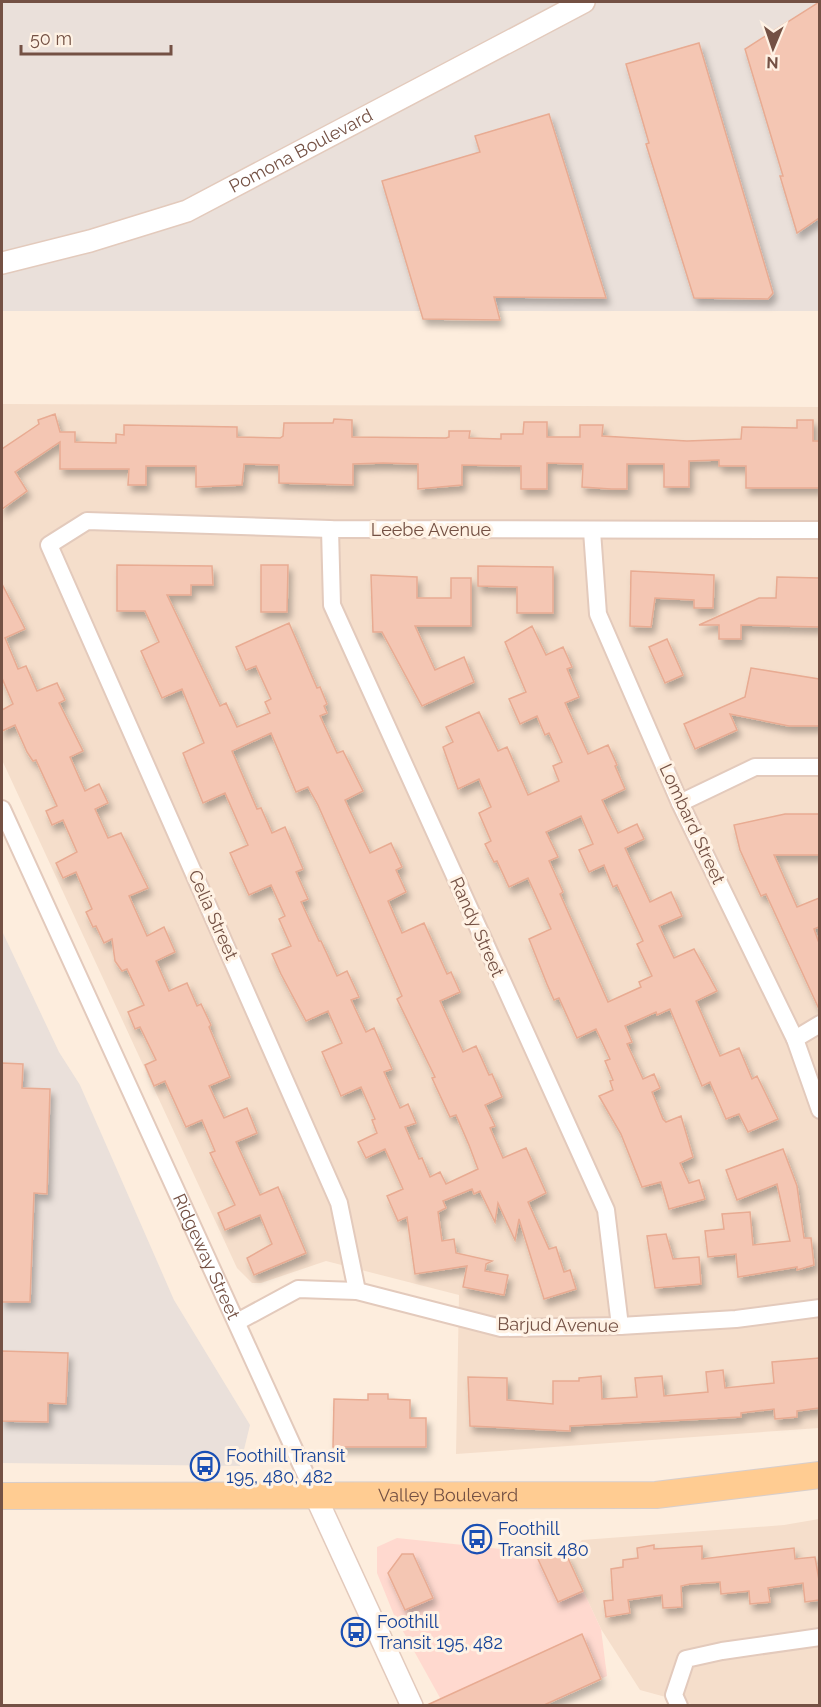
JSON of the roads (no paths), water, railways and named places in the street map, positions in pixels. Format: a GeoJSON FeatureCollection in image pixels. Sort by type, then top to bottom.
{"type":"FeatureCollection","features":[{"type":"Feature","properties":{"kind":"main road","name":"Valley Boulevard"},"geometry":{"type":"LineString","coordinates":[[2,1496],[656,1495],[819,1475]]}},
{"type":"Feature","properties":{"kind":"street","name":"Pomona Boulevard"},"geometry":{"type":"LineString","coordinates":[[2,263],[90,241],[187,211],[584,2]]}},
{"type":"Feature","properties":{"kind":"street","name":"Leebe Avenue"},"geometry":{"type":"LineString","coordinates":[[50,545],[87,521],[330,530],[819,530]]}},
{"type":"Feature","properties":{"kind":"street","name":"Randy Street"},"geometry":{"type":"LineString","coordinates":[[330,530],[332,605],[606,1210],[620,1326]]}},
{"type":"Feature","properties":{"kind":"street","name":"Lombard Street"},"geometry":{"type":"LineString","coordinates":[[592,531],[598,614],[680,803],[795,1040],[819,1110]]}},
{"type":"Feature","properties":{"kind":"street","name":"Celia Street"},"geometry":{"type":"LineString","coordinates":[[50,545],[339,1203],[357,1291]]}},
{"type":"Feature","properties":{"kind":"street"},"geometry":{"type":"LineString","coordinates":[[680,803],[755,767],[819,767]]}},
{"type":"Feature","properties":{"kind":"street","name":"Ridgeway Street"},"geometry":{"type":"LineString","coordinates":[[2,808],[412,1706]]}},
{"type":"Feature","properties":{"kind":"street"},"geometry":{"type":"LineString","coordinates":[[795,1040],[819,1024]]}},
{"type":"Feature","properties":{"kind":"street","name":"Barjud Avenue"},"geometry":{"type":"LineString","coordinates":[[237,1322],[298,1289],[357,1291],[501,1328],[620,1326],[736,1319],[819,1308]]}},
{"type":"Feature","properties":{"kind":"street"},"geometry":{"type":"LineString","coordinates":[[677,1700],[686,1659],[722,1651],[819,1637]]}},
{"type":"Feature","properties":{"kind":"place","name":"Foothill Transit 195, 480, 482"},"geometry":{"type":"Point","coordinates":[205,1466]}},
{"type":"Feature","properties":{"kind":"place","name":"Foothill Transit 480"},"geometry":{"type":"Point","coordinates":[477,1539]}},
{"type":"Feature","properties":{"kind":"place","name":"Foothill Transit 195, 482"},"geometry":{"type":"Point","coordinates":[356,1632]}}]}
